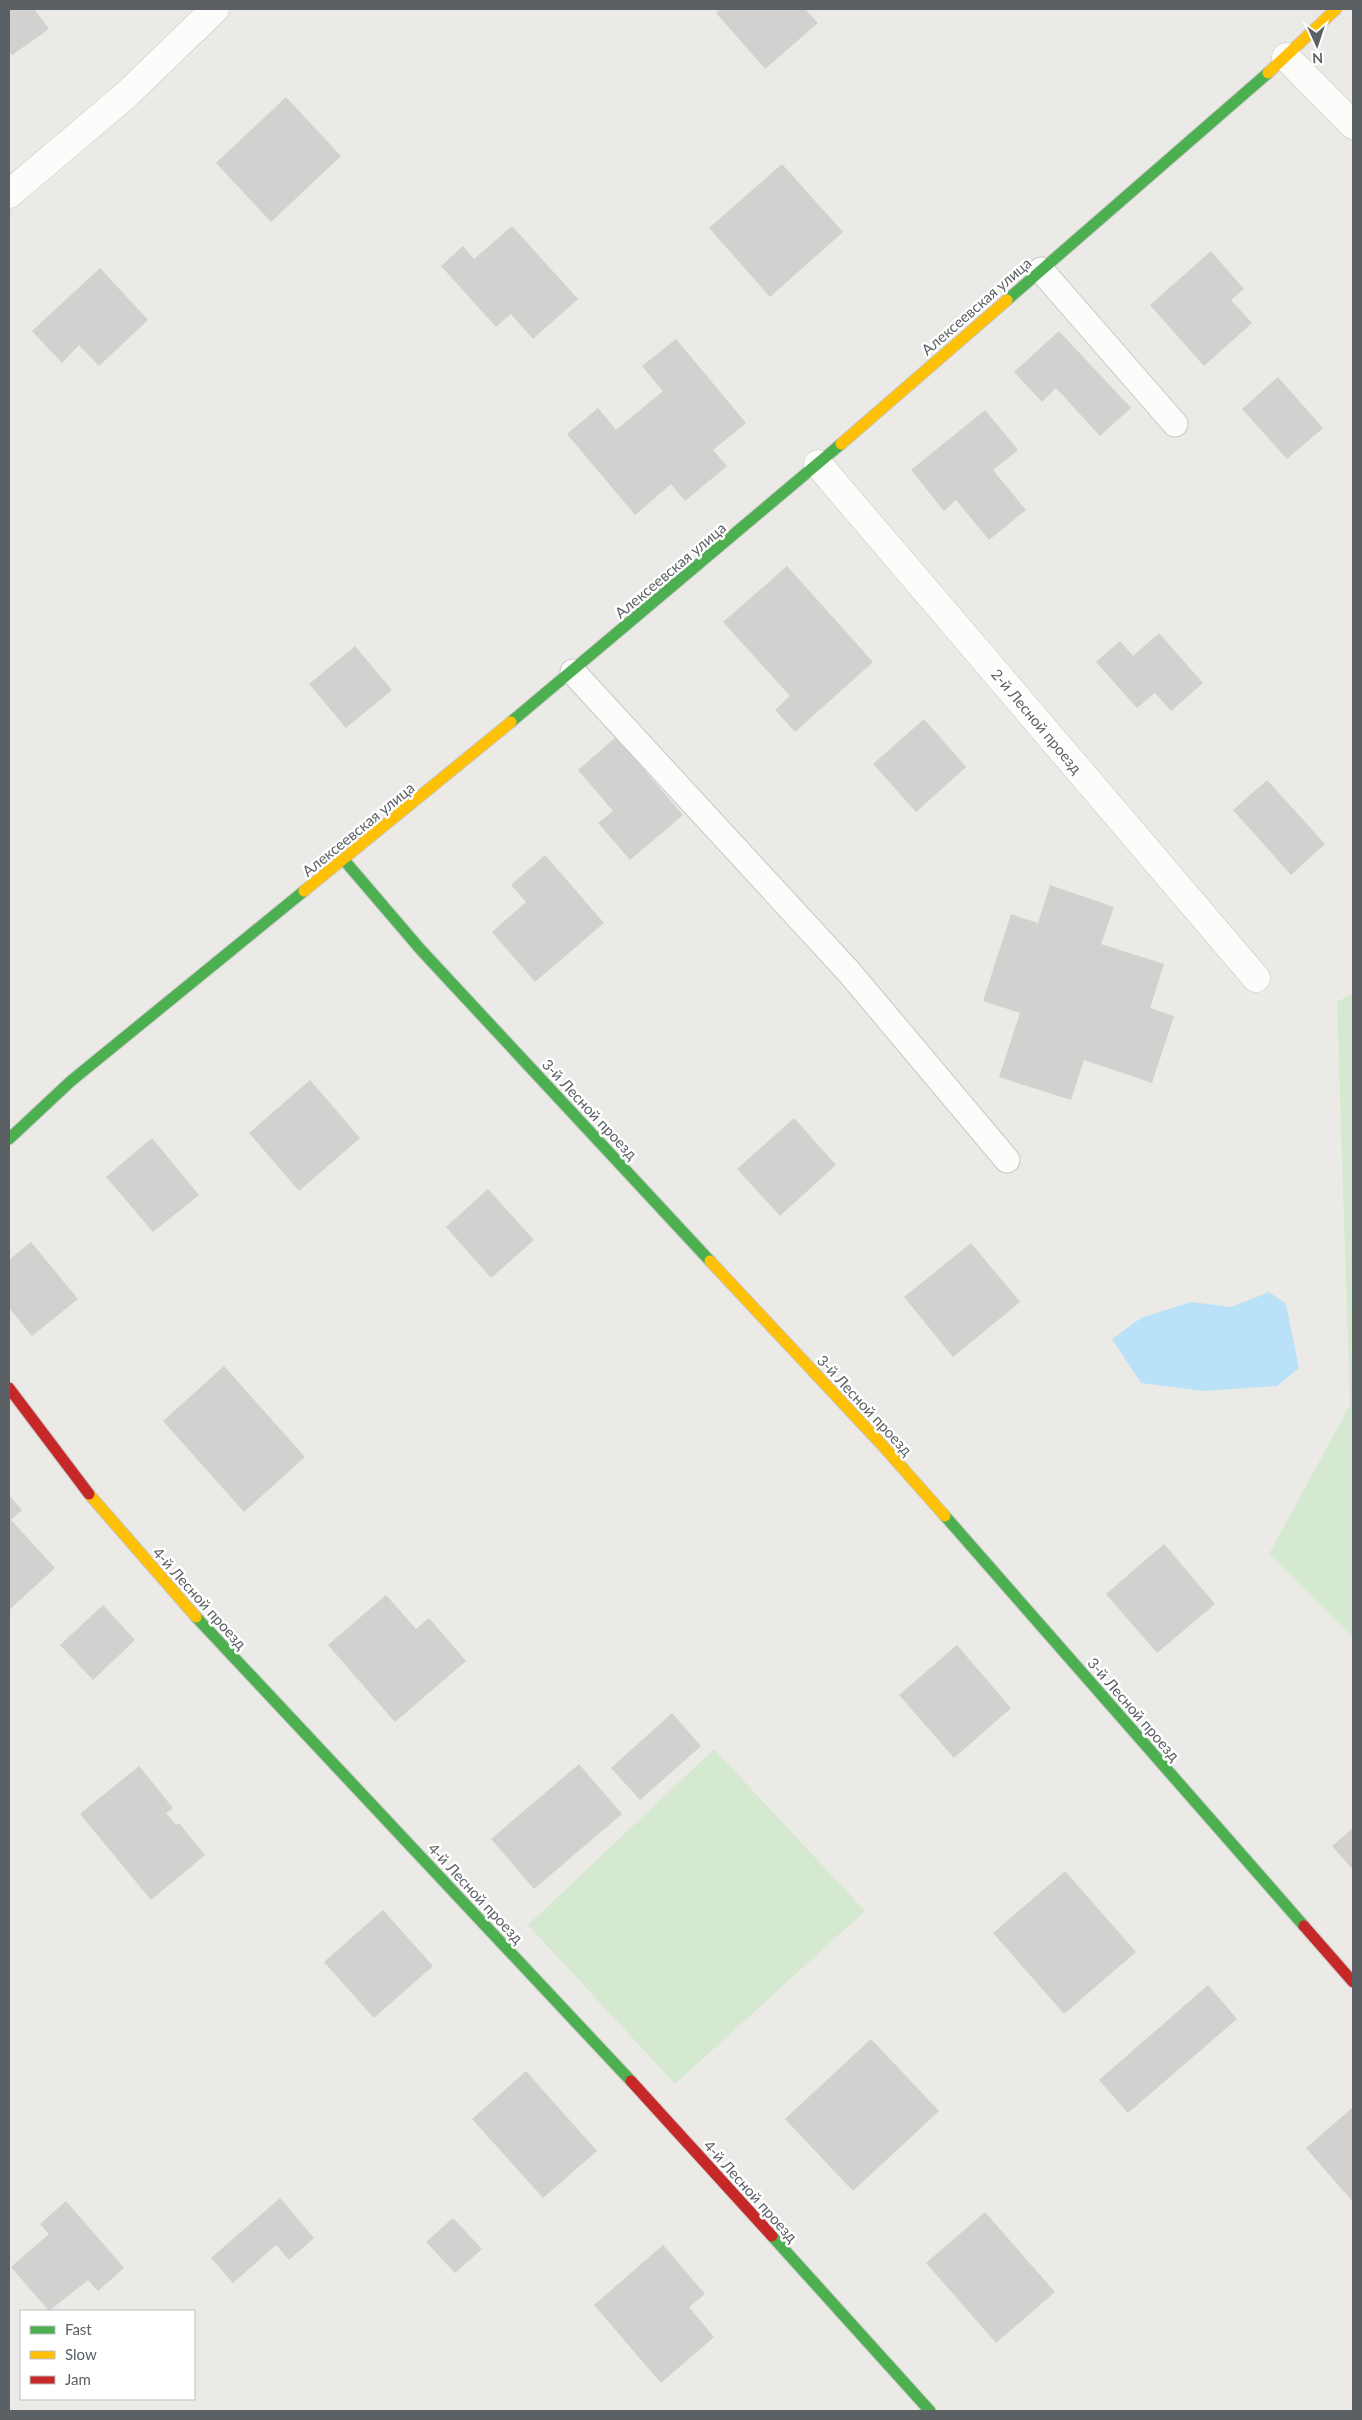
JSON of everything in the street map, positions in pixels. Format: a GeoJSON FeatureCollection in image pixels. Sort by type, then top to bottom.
{"type":"FeatureCollection","features":[{"type":"Feature","properties":{"kind":"street"},"geometry":{"type":"LineString","coordinates":[[9,194],[126,95],[215,9]]}},
{"type":"Feature","properties":{"kind":"street","name":"Алексеевская улица"},"geometry":{"type":"LineString","coordinates":[[9,1139],[71,1082],[573,672],[818,464],[1286,57],[1336,9]]}},
{"type":"Feature","properties":{"kind":"street"},"geometry":{"type":"LineString","coordinates":[[1286,57],[1353,125]]}},
{"type":"Feature","properties":{"kind":"street","name":"2-й Лесной проезд"},"geometry":{"type":"LineString","coordinates":[[818,464],[1256,978]]}},
{"type":"Feature","properties":{"kind":"street","name":"3-й Лесной проезд"},"geometry":{"type":"LineString","coordinates":[[344,860],[421,950],[883,1446],[1353,1982]]}},
{"type":"Feature","properties":{"kind":"street","name":"4-й Лесной проезд"},"geometry":{"type":"LineString","coordinates":[[9,1388],[83,1488],[220,1644],[566,2009],[930,2411]]}},
{"type":"Feature","properties":{"kind":"lane"},"geometry":{"type":"LineString","coordinates":[[1041,270],[1175,424]]}},
{"type":"Feature","properties":{"kind":"lane"},"geometry":{"type":"LineString","coordinates":[[573,672],[849,972],[1007,1160]]}},
{"type":"Feature","properties":{"kind":"green space"},"geometry":{"type":"Polygon","coordinates":[[[1353,993],[1353,1638],[1269,1554],[1350,1405],[1337,1002],[1353,993]]]}},
{"type":"Feature","properties":{"kind":"green space"},"geometry":{"type":"Polygon","coordinates":[[[714,1749],[865,1911],[675,2084],[528,1925],[714,1749]]]}},
{"type":"Feature","properties":{"kind":"water"},"geometry":{"type":"Polygon","coordinates":[[[1269,1292],[1286,1304],[1299,1368],[1277,1386],[1203,1391],[1141,1383],[1112,1339],[1141,1318],[1191,1302],[1231,1307],[1269,1292]]]}},
{"type":"Feature","properties":{"kind":"building"},"geometry":{"type":"Polygon","coordinates":[[[9,9],[34,9],[49,29],[12,55],[9,50],[9,9]]]}},
{"type":"Feature","properties":{"kind":"building"},"geometry":{"type":"Polygon","coordinates":[[[721,9],[805,9],[818,23],[765,69],[716,13],[721,9]]]}},
{"type":"Feature","properties":{"kind":"building"},"geometry":{"type":"Polygon","coordinates":[[[286,97],[341,156],[271,222],[216,163],[286,97]]]}},
{"type":"Feature","properties":{"kind":"building"},"geometry":{"type":"Polygon","coordinates":[[[782,164],[843,232],[770,297],[709,228],[782,164]]]}},
{"type":"Feature","properties":{"kind":"building"},"geometry":{"type":"Polygon","coordinates":[[[512,226],[578,299],[533,339],[511,314],[496,327],[441,266],[463,246],[474,259],[512,226]]]}},
{"type":"Feature","properties":{"kind":"building"},"geometry":{"type":"Polygon","coordinates":[[[1211,251],[1244,289],[1231,300],[1252,323],[1204,366],[1150,305],[1211,251]]]}},
{"type":"Feature","properties":{"kind":"building"},"geometry":{"type":"Polygon","coordinates":[[[100,268],[148,320],[99,366],[79,345],[62,363],[32,331],[100,268]]]}},
{"type":"Feature","properties":{"kind":"building"},"geometry":{"type":"Polygon","coordinates":[[[1059,331],[1131,408],[1100,436],[1056,388],[1042,402],[1014,372],[1059,331]]]}},
{"type":"Feature","properties":{"kind":"building"},"geometry":{"type":"Polygon","coordinates":[[[676,339],[746,423],[713,450],[727,466],[685,501],[671,484],[635,515],[567,434],[598,408],[616,430],[663,391],[642,366],[676,339]]]}},
{"type":"Feature","properties":{"kind":"building"},"geometry":{"type":"Polygon","coordinates":[[[1278,377],[1323,428],[1287,459],[1242,409],[1278,377]]]}},
{"type":"Feature","properties":{"kind":"building"},"geometry":{"type":"Polygon","coordinates":[[[985,410],[1018,450],[993,470],[1026,510],[989,540],[956,500],[944,511],[911,470],[985,410]]]}},
{"type":"Feature","properties":{"kind":"building"},"geometry":{"type":"Polygon","coordinates":[[[787,566],[873,662],[795,732],[775,710],[790,696],[723,622],[787,566]]]}},
{"type":"Feature","properties":{"kind":"building"},"geometry":{"type":"Polygon","coordinates":[[[1159,633],[1203,683],[1171,711],[1155,693],[1137,708],[1096,662],[1120,641],[1133,656],[1159,633]]]}},
{"type":"Feature","properties":{"kind":"building"},"geometry":{"type":"Polygon","coordinates":[[[355,646],[392,690],[346,728],[309,684],[355,646]]]}},
{"type":"Feature","properties":{"kind":"building"},"geometry":{"type":"Polygon","coordinates":[[[924,719],[966,767],[916,812],[873,764],[924,719]]]}},
{"type":"Feature","properties":{"kind":"building"},"geometry":{"type":"Polygon","coordinates":[[[616,737],[683,815],[630,860],[598,823],[613,811],[578,770],[616,737]]]}},
{"type":"Feature","properties":{"kind":"building"},"geometry":{"type":"Polygon","coordinates":[[[1267,780],[1325,844],[1291,875],[1233,810],[1267,780]]]}},
{"type":"Feature","properties":{"kind":"building"},"geometry":{"type":"Polygon","coordinates":[[[545,855],[604,923],[535,982],[492,932],[526,902],[511,885],[545,855]]]}},
{"type":"Feature","properties":{"kind":"building"},"geometry":{"type":"Polygon","coordinates":[[[1050,885],[1114,907],[1101,944],[1164,964],[1150,1008],[1174,1016],[1152,1083],[1084,1060],[1071,1100],[999,1077],[1020,1013],[983,1001],[1011,914],[1038,923],[1050,885]]]}},
{"type":"Feature","properties":{"kind":"building"},"geometry":{"type":"Polygon","coordinates":[[[310,1080],[360,1138],[299,1191],[249,1133],[310,1080]]]}},
{"type":"Feature","properties":{"kind":"building"},"geometry":{"type":"Polygon","coordinates":[[[794,1118],[836,1165],[780,1216],[737,1169],[794,1118]]]}},
{"type":"Feature","properties":{"kind":"building"},"geometry":{"type":"Polygon","coordinates":[[[152,1138],[199,1195],[153,1232],[106,1177],[152,1138]]]}},
{"type":"Feature","properties":{"kind":"building"},"geometry":{"type":"Polygon","coordinates":[[[488,1189],[534,1240],[491,1278],[446,1227],[488,1189]]]}},
{"type":"Feature","properties":{"kind":"building"},"geometry":{"type":"Polygon","coordinates":[[[31,1242],[78,1299],[32,1336],[9,1308],[9,1260],[31,1242]]]}},
{"type":"Feature","properties":{"kind":"building"},"geometry":{"type":"Polygon","coordinates":[[[971,1243],[1020,1302],[953,1357],[904,1297],[971,1243]]]}},
{"type":"Feature","properties":{"kind":"building"},"geometry":{"type":"Polygon","coordinates":[[[224,1366],[305,1457],[244,1512],[163,1421],[224,1366]]]}},
{"type":"Feature","properties":{"kind":"building"},"geometry":{"type":"Polygon","coordinates":[[[9,1495],[22,1510],[11,1520],[55,1568],[9,1610],[9,1495]]]}},
{"type":"Feature","properties":{"kind":"building"},"geometry":{"type":"Polygon","coordinates":[[[1164,1544],[1215,1604],[1157,1653],[1106,1594],[1164,1544]]]}},
{"type":"Feature","properties":{"kind":"building"},"geometry":{"type":"Polygon","coordinates":[[[386,1595],[416,1629],[429,1618],[466,1661],[395,1722],[328,1645],[386,1595]]]}},
{"type":"Feature","properties":{"kind":"building"},"geometry":{"type":"Polygon","coordinates":[[[103,1605],[135,1640],[93,1680],[60,1645],[103,1605]]]}},
{"type":"Feature","properties":{"kind":"building"},"geometry":{"type":"Polygon","coordinates":[[[957,1645],[1011,1708],[954,1758],[899,1695],[957,1645]]]}},
{"type":"Feature","properties":{"kind":"building"},"geometry":{"type":"Polygon","coordinates":[[[672,1713],[701,1746],[640,1800],[611,1768],[672,1713]]]}},
{"type":"Feature","properties":{"kind":"building"},"geometry":{"type":"Polygon","coordinates":[[[579,1764],[622,1814],[534,1889],[491,1839],[579,1764]]]}},
{"type":"Feature","properties":{"kind":"building"},"geometry":{"type":"Polygon","coordinates":[[[139,1766],[173,1808],[166,1813],[176,1825],[179,1823],[205,1855],[151,1900],[80,1814],[139,1766]]]}},
{"type":"Feature","properties":{"kind":"building"},"geometry":{"type":"Polygon","coordinates":[[[1353,1828],[1353,1870],[1332,1846],[1353,1828]]]}},
{"type":"Feature","properties":{"kind":"building"},"geometry":{"type":"Polygon","coordinates":[[[1065,1871],[1136,1952],[1064,2014],[993,1933],[1065,1871]]]}},
{"type":"Feature","properties":{"kind":"building"},"geometry":{"type":"Polygon","coordinates":[[[383,1910],[433,1966],[374,2018],[324,1962],[383,1910]]]}},
{"type":"Feature","properties":{"kind":"building"},"geometry":{"type":"Polygon","coordinates":[[[1208,1985],[1237,2019],[1128,2113],[1099,2080],[1208,1985]]]}},
{"type":"Feature","properties":{"kind":"building"},"geometry":{"type":"Polygon","coordinates":[[[871,2039],[939,2111],[853,2191],[785,2119],[871,2039]]]}},
{"type":"Feature","properties":{"kind":"building"},"geometry":{"type":"Polygon","coordinates":[[[526,2071],[597,2151],[543,2198],[472,2119],[526,2071]]]}},
{"type":"Feature","properties":{"kind":"building"},"geometry":{"type":"Polygon","coordinates":[[[1353,2107],[1353,2202],[1306,2148],[1353,2107]]]}},
{"type":"Feature","properties":{"kind":"building"},"geometry":{"type":"Polygon","coordinates":[[[280,2198],[314,2238],[289,2260],[276,2245],[233,2283],[211,2258],[280,2198]]]}},
{"type":"Feature","properties":{"kind":"building"},"geometry":{"type":"Polygon","coordinates":[[[66,2201],[124,2268],[98,2291],[88,2280],[48,2310],[11,2267],[49,2234],[40,2224],[66,2201]]]}},
{"type":"Feature","properties":{"kind":"building"},"geometry":{"type":"Polygon","coordinates":[[[985,2212],[1055,2292],[996,2343],[926,2263],[985,2212]]]}},
{"type":"Feature","properties":{"kind":"building"},"geometry":{"type":"Polygon","coordinates":[[[453,2218],[482,2249],[455,2273],[426,2242],[453,2218]]]}},
{"type":"Feature","properties":{"kind":"building"},"geometry":{"type":"Polygon","coordinates":[[[663,2245],[705,2294],[689,2307],[714,2337],[661,2383],[594,2305],[663,2245]]]}},
{"type":"Feature","properties":{"kind":"traffic: fast"},"geometry":{"type":"LineString","coordinates":[[1007,300],[1268,73]]}},
{"type":"Feature","properties":{"kind":"traffic: fast"},"geometry":{"type":"LineString","coordinates":[[511,722],[841,444]]}},
{"type":"Feature","properties":{"kind":"traffic: fast"},"geometry":{"type":"LineString","coordinates":[[344,860],[421,950],[710,1261]]}},
{"type":"Feature","properties":{"kind":"traffic: fast"},"geometry":{"type":"LineString","coordinates":[[9,1139],[71,1081],[304,891]]}},
{"type":"Feature","properties":{"kind":"traffic: fast"},"geometry":{"type":"LineString","coordinates":[[945,1516],[1304,1926]]}},
{"type":"Feature","properties":{"kind":"traffic: fast"},"geometry":{"type":"LineString","coordinates":[[196,1617],[631,2081]]}},
{"type":"Feature","properties":{"kind":"traffic: fast"},"geometry":{"type":"LineString","coordinates":[[772,2236],[930,2411]]}},
{"type":"Feature","properties":{"kind":"traffic: slow"},"geometry":{"type":"LineString","coordinates":[[1268,73],[1336,9]]}},
{"type":"Feature","properties":{"kind":"traffic: slow"},"geometry":{"type":"LineString","coordinates":[[841,444],[1007,300]]}},
{"type":"Feature","properties":{"kind":"traffic: slow"},"geometry":{"type":"LineString","coordinates":[[304,891],[511,722]]}},
{"type":"Feature","properties":{"kind":"traffic: slow"},"geometry":{"type":"LineString","coordinates":[[710,1261],[883,1446],[945,1516]]}},
{"type":"Feature","properties":{"kind":"traffic: slow"},"geometry":{"type":"LineString","coordinates":[[89,1494],[196,1617]]}},
{"type":"Feature","properties":{"kind":"traffic: jam"},"geometry":{"type":"LineString","coordinates":[[9,1388],[89,1494]]}},
{"type":"Feature","properties":{"kind":"traffic: jam"},"geometry":{"type":"LineString","coordinates":[[1304,1926],[1353,1982]]}},
{"type":"Feature","properties":{"kind":"traffic: jam"},"geometry":{"type":"LineString","coordinates":[[631,2081],[772,2236]]}}]}
